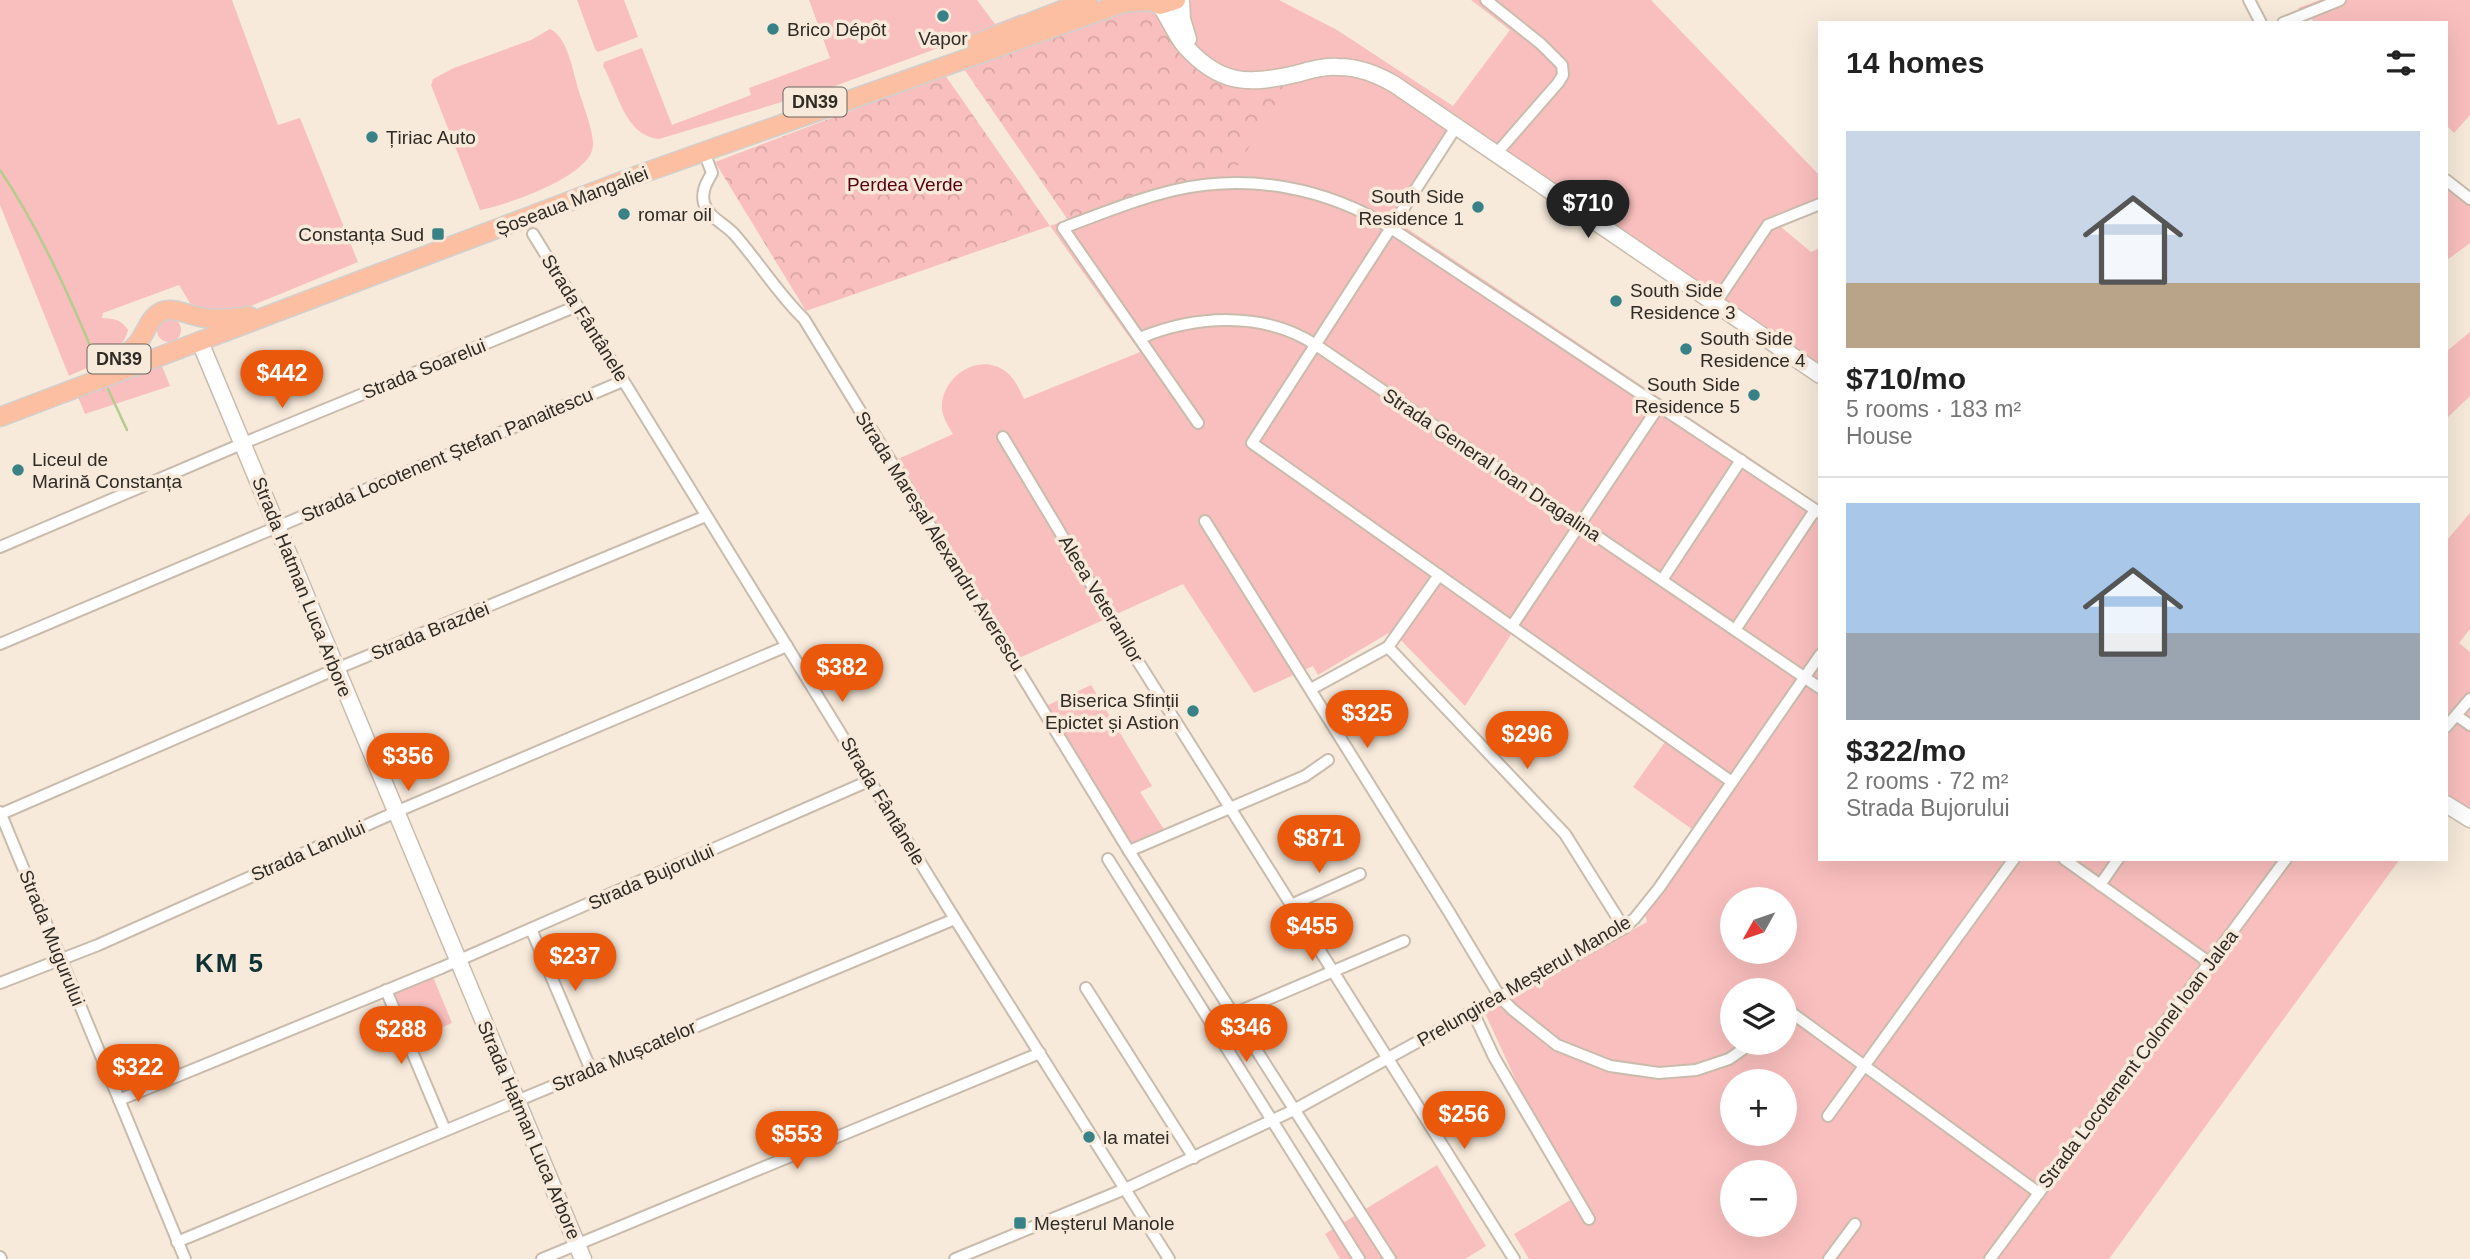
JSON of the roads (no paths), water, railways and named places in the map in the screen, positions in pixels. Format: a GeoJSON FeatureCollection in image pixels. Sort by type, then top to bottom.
{"type":"FeatureCollection","features":[{"type":"Feature","properties":{"kind":"main road","name":"Șoseaua Mangaliei"},"geometry":{"type":"LineString","coordinates":[[152,319],[169,310],[215,319],[257,313],[667,156],[1088,0]]}},
{"type":"Feature","properties":{"kind":"main road","name":"Șoseaua Mangaliei"},"geometry":{"type":"LineString","coordinates":[[0,417],[704,152],[1124,3],[1163,1]]}},
{"type":"Feature","properties":{"kind":"main road"},"geometry":{"type":"LineString","coordinates":[[182,313],[200,342]]}},
{"type":"Feature","properties":{"kind":"main road","name":"DN39"},"geometry":{"type":"LineString","coordinates":[[152,319],[149,327],[151,339],[159,349],[170,353]]}},
{"type":"Feature","properties":{"kind":"main road","name":"DN39"},"geometry":{"type":"LineString","coordinates":[[0,408],[112,364],[136,345],[152,319]]}},
{"type":"Feature","properties":{"kind":"street"},"geometry":{"type":"LineString","coordinates":[[1486,0],[1556,57],[1562,65],[1563,75],[1496,154]]}},
{"type":"Feature","properties":{"kind":"street"},"geometry":{"type":"LineString","coordinates":[[2249,0],[2260,21]]}},
{"type":"Feature","properties":{"kind":"street"},"geometry":{"type":"LineString","coordinates":[[2288,21],[2340,0]]}},
{"type":"Feature","properties":{"kind":"street"},"geometry":{"type":"LineString","coordinates":[[1163,1],[1184,45],[1222,76],[1245,81],[1273,79],[1337,66],[1376,74],[1818,374]]}},
{"type":"Feature","properties":{"kind":"street"},"geometry":{"type":"LineString","coordinates":[[1456,127],[1252,443],[1732,782]]}},
{"type":"Feature","properties":{"kind":"street","name":"Strada Mareșal Alexandru Averescu"},"geometry":{"type":"LineString","coordinates":[[704,152],[712,173],[703,195],[708,211],[732,232],[757,261],[785,301],[804,319],[1129,851],[1390,1259]]}},
{"type":"Feature","properties":{"kind":"street"},"geometry":{"type":"LineString","coordinates":[[2448,182],[2470,199]]}},
{"type":"Feature","properties":{"kind":"street"},"geometry":{"type":"LineString","coordinates":[[1198,423],[1063,228],[1129,203],[1177,190],[1227,184],[1283,185],[1316,193],[1366,212],[1818,511],[1735,630]]}},
{"type":"Feature","properties":{"kind":"street"},"geometry":{"type":"LineString","coordinates":[[2448,196],[2458,190]]}},
{"type":"Feature","properties":{"kind":"street"},"geometry":{"type":"LineString","coordinates":[[1715,304],[1768,225],[1818,205]]}},
{"type":"Feature","properties":{"kind":"street","name":"Strada Fântânele"},"geometry":{"type":"LineString","coordinates":[[533,234],[955,919],[1169,1259]]}},
{"type":"Feature","properties":{"kind":"street","name":"Strada Soarelui"},"geometry":{"type":"LineString","coordinates":[[0,547],[577,306]]}},
{"type":"Feature","properties":{"kind":"street","name":"Strada General Ioan Dragalina"},"geometry":{"type":"LineString","coordinates":[[1140,338],[1154,332],[1204,321],[1257,321],[1287,328],[1316,345],[1818,687]]}},
{"type":"Feature","properties":{"kind":"street","name":"Strada Hatman Luca Arbore"},"geometry":{"type":"LineString","coordinates":[[200,342],[580,1252]]}},
{"type":"Feature","properties":{"kind":"street","name":"Strada Locotenent Ștefan Panaitescu"},"geometry":{"type":"LineString","coordinates":[[0,644],[623,381]]}},
{"type":"Feature","properties":{"kind":"street"},"geometry":{"type":"LineString","coordinates":[[1512,626],[1659,406]]}},
{"type":"Feature","properties":{"kind":"street","name":"Aleea Veteranilor"},"geometry":{"type":"LineString","coordinates":[[1003,437],[1127,643],[1514,1259]]}},
{"type":"Feature","properties":{"kind":"street"},"geometry":{"type":"LineString","coordinates":[[1662,580],[1741,460]]}},
{"type":"Feature","properties":{"kind":"street","name":"Strada Brazdei"},"geometry":{"type":"LineString","coordinates":[[1,813],[336,669],[706,516]]}},
{"type":"Feature","properties":{"kind":"street"},"geometry":{"type":"LineString","coordinates":[[1205,521],[1500,997],[1529,1025],[1558,1045],[1610,1066],[1659,1073],[1696,1070],[1735,1055]]}},
{"type":"Feature","properties":{"kind":"street"},"geometry":{"type":"LineString","coordinates":[[1311,689],[1388,647],[1439,575]]}},
{"type":"Feature","properties":{"kind":"street","name":"Strada Lanului"},"geometry":{"type":"LineString","coordinates":[[0,984],[788,646]]}},
{"type":"Feature","properties":{"kind":"street"},"geometry":{"type":"LineString","coordinates":[[1388,647],[1565,834],[1624,928]]}},
{"type":"Feature","properties":{"kind":"street","name":"Prelungirea Meșterul Manole"},"geometry":{"type":"LineString","coordinates":[[956,1259],[1125,1189],[1294,1110],[1624,928],[1647,904],[1818,657]]}},
{"type":"Feature","properties":{"kind":"street"},"geometry":{"type":"LineString","coordinates":[[2448,725],[2470,699]]}},
{"type":"Feature","properties":{"kind":"street"},"geometry":{"type":"LineString","coordinates":[[2457,716],[2470,725]]}},
{"type":"Feature","properties":{"kind":"street"},"geometry":{"type":"LineString","coordinates":[[1129,851],[1305,776],[1328,760]]}},
{"type":"Feature","properties":{"kind":"street","name":"Strada Bujorului"},"geometry":{"type":"LineString","coordinates":[[119,1100],[459,960],[871,780]]}},
{"type":"Feature","properties":{"kind":"street"},"geometry":{"type":"LineString","coordinates":[[2448,805],[2470,820]]}},
{"type":"Feature","properties":{"kind":"street","name":"Strada Mugurului"},"geometry":{"type":"LineString","coordinates":[[1,813],[185,1259]]}},
{"type":"Feature","properties":{"kind":"street"},"geometry":{"type":"LineString","coordinates":[[1108,859],[1359,1259]]}},
{"type":"Feature","properties":{"kind":"street"},"geometry":{"type":"LineString","coordinates":[[1828,1115],[2013,861]]}},
{"type":"Feature","properties":{"kind":"street"},"geometry":{"type":"LineString","coordinates":[[2067,861],[2210,962]]}},
{"type":"Feature","properties":{"kind":"street"},"geometry":{"type":"LineString","coordinates":[[2100,885],[2117,861]]}},
{"type":"Feature","properties":{"kind":"street","name":"Strada Locotenent Colonel Ioan Jalea"},"geometry":{"type":"LineString","coordinates":[[1990,1259],[2285,861]]}},
{"type":"Feature","properties":{"kind":"street"},"geometry":{"type":"LineString","coordinates":[[1291,905],[1360,874]]}},
{"type":"Feature","properties":{"kind":"street","name":"Strada Mușcatelor"},"geometry":{"type":"LineString","coordinates":[[177,1242],[955,919]]}},
{"type":"Feature","properties":{"kind":"street"},"geometry":{"type":"LineString","coordinates":[[531,929],[591,1070]]}},
{"type":"Feature","properties":{"kind":"street"},"geometry":{"type":"LineString","coordinates":[[1233,1014],[1404,941]]}},
{"type":"Feature","properties":{"kind":"street"},"geometry":{"type":"LineString","coordinates":[[1086,988],[1194,1157]]}},
{"type":"Feature","properties":{"kind":"street"},"geometry":{"type":"LineString","coordinates":[[386,990],[444,1130]]}},
{"type":"Feature","properties":{"kind":"street"},"geometry":{"type":"LineString","coordinates":[[1473,1012],[1494,1057],[1589,1219]]}},
{"type":"Feature","properties":{"kind":"street"},"geometry":{"type":"LineString","coordinates":[[1797,1017],[2039,1193]]}},
{"type":"Feature","properties":{"kind":"street"},"geometry":{"type":"LineString","coordinates":[[542,1259],[580,1252],[1040,1053]]}},
{"type":"Feature","properties":{"kind":"street"},"geometry":{"type":"LineString","coordinates":[[1829,1259],[1855,1224]]}},
{"type":"Feature","properties":{"kind":"waterway"},"geometry":{"type":"LineString","coordinates":[[0,170],[53,263],[97,362]]}},
{"type":"Feature","properties":{"kind":"waterway"},"geometry":{"type":"LineString","coordinates":[[108,389],[127,430]]}},
{"type":"Feature","properties":{"kind":"place","name":"Vapor"},"geometry":{"type":"Point","coordinates":[943,16]}},
{"type":"Feature","properties":{"kind":"place","name":"Brico Dépôt"},"geometry":{"type":"Point","coordinates":[773,29]}},
{"type":"Feature","properties":{"kind":"place","name":"Țiriac Auto"},"geometry":{"type":"Point","coordinates":[372,137]}},
{"type":"Feature","properties":{"kind":"place","name":"South Side Residence 1"},"geometry":{"type":"Point","coordinates":[1478,207]}},
{"type":"Feature","properties":{"kind":"place","name":"romar oil"},"geometry":{"type":"Point","coordinates":[624,214]}},
{"type":"Feature","properties":{"kind":"place","name":"Constanța Sud"},"geometry":{"type":"Point","coordinates":[438,234]}},
{"type":"Feature","properties":{"kind":"place","name":"South Side Residence 3"},"geometry":{"type":"Point","coordinates":[1616,301]}},
{"type":"Feature","properties":{"kind":"place","name":"South Side Residence 4"},"geometry":{"type":"Point","coordinates":[1686,349]}},
{"type":"Feature","properties":{"kind":"place","name":"South Side Residence 5"},"geometry":{"type":"Point","coordinates":[1754,395]}},
{"type":"Feature","properties":{"kind":"place","name":"Liceul de Marină Constanța"},"geometry":{"type":"Point","coordinates":[18,470]}},
{"type":"Feature","properties":{"kind":"place","name":"Biserica Sfinții Epictet și Astion"},"geometry":{"type":"Point","coordinates":[1193,711]}},
{"type":"Feature","properties":{"kind":"place","name":"la matei"},"geometry":{"type":"Point","coordinates":[1089,1137]}},
{"type":"Feature","properties":{"kind":"place","name":"Meșterul Manole"},"geometry":{"type":"Point","coordinates":[1020,1223]}},
{"type":"Feature","properties":{"kind":"district","name":"KM 5"},"geometry":{"type":"Point","coordinates":[230,963]}},
{"type":"Feature","properties":{"kind":"park label","name":"Perdea Verde"},"geometry":{"type":"Point","coordinates":[905,184]}}]}
